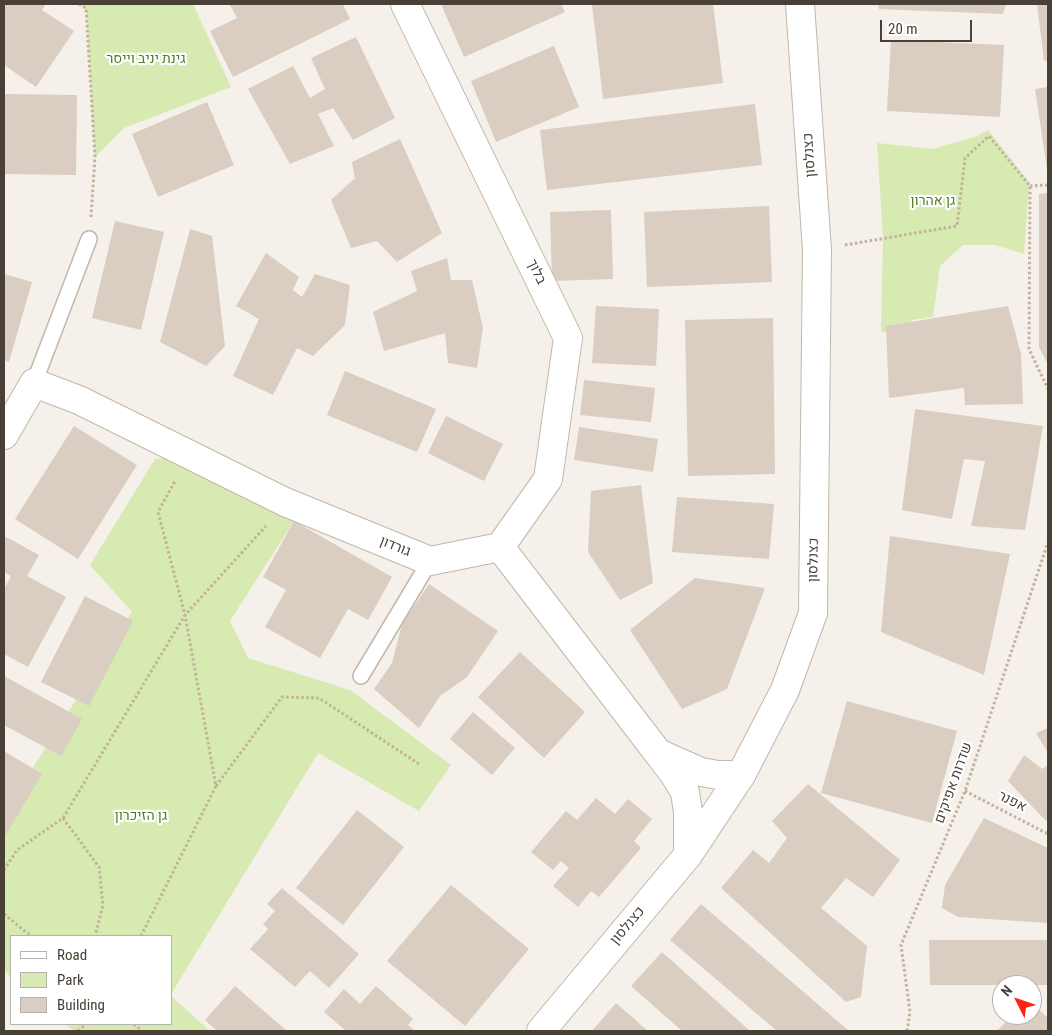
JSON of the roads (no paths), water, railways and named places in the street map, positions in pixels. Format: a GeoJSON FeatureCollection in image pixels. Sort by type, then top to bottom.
{"type":"FeatureCollection","features":[{"type":"Feature","properties":{"kind":"street","name":"בלוך"},"geometry":{"type":"LineString","coordinates":[[405,4],[568,338],[548,479],[500,547]]}},
{"type":"Feature","properties":{"kind":"street","name":"כצנלסון"},"geometry":{"type":"LineString","coordinates":[[541,1031],[688,855],[741,775],[786,690],[813,613],[817,250],[800,4]]}},
{"type":"Feature","properties":{"kind":"street"},"geometry":{"type":"LineString","coordinates":[[4,435],[34,383]]}},
{"type":"Feature","properties":{"kind":"street","name":"גורדון"},"geometry":{"type":"LineString","coordinates":[[34,383],[79,400],[285,502],[430,561]]}},
{"type":"Feature","properties":{"kind":"street"},"geometry":{"type":"LineString","coordinates":[[430,561],[500,547],[674,774],[685,792],[688,812],[688,855]]}},
{"type":"Feature","properties":{"kind":"street"},"geometry":{"type":"LineString","coordinates":[[658,753],[701,772],[718,775],[741,775]]}},
{"type":"Feature","properties":{"kind":"lane"},"geometry":{"type":"LineString","coordinates":[[34,383],[89,239]]}},
{"type":"Feature","properties":{"kind":"lane"},"geometry":{"type":"LineString","coordinates":[[361,676],[430,561]]}},
{"type":"Feature","properties":{"kind":"park label","name":"גינת יניב וייסר"},"geometry":{"type":"Point","coordinates":[146,59]}},
{"type":"Feature","properties":{"kind":"park label","name":"גן אהרון"},"geometry":{"type":"Point","coordinates":[933,201]}},
{"type":"Feature","properties":{"kind":"park label","name":"גן הזיכרון"},"geometry":{"type":"Point","coordinates":[141,816]}}]}
